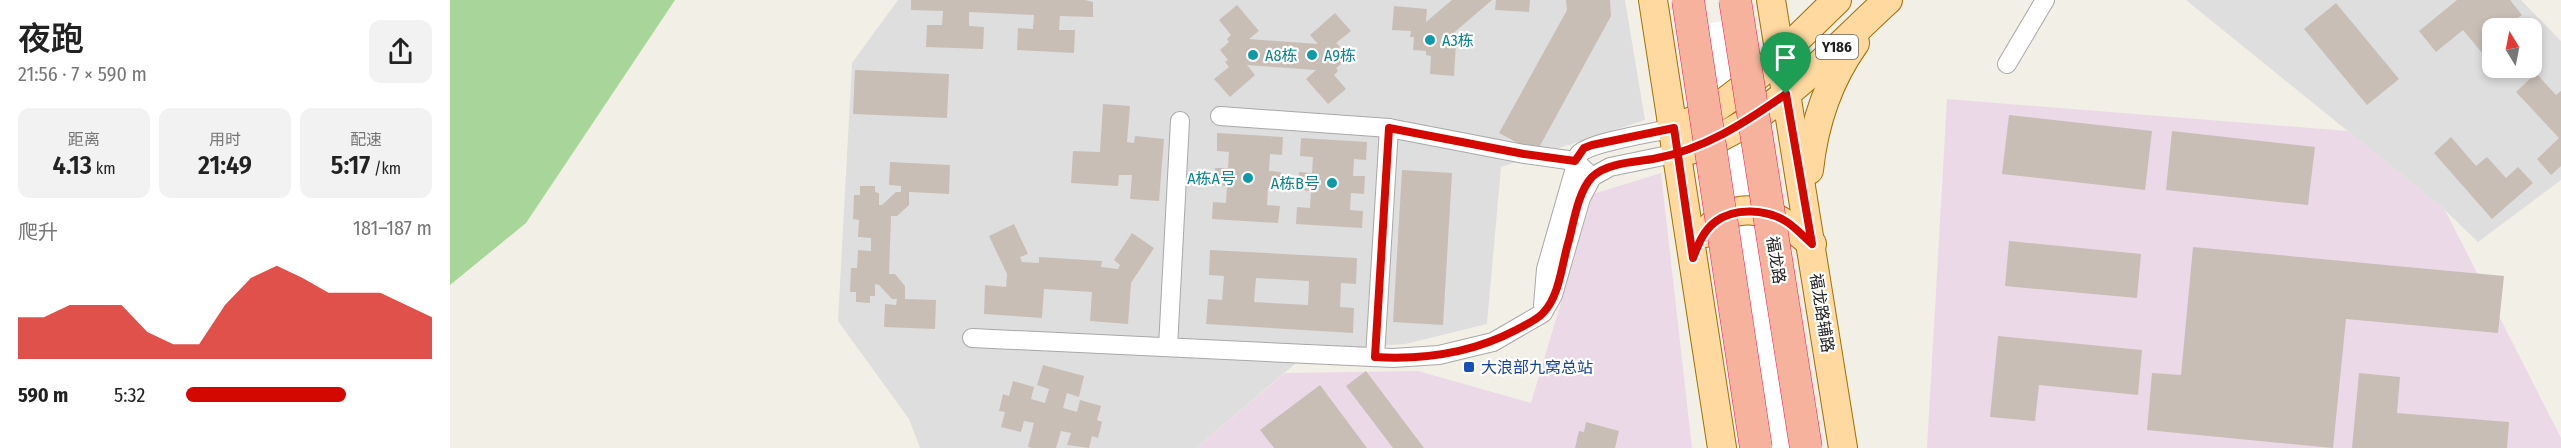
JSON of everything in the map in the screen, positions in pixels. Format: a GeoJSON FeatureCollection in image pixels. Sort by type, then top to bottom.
{"type":"FeatureCollection","features":[{"type":"Feature","properties":{"kind":"highway"},"geometry":{"type":"LineString","coordinates":[[1688,0],[1756,448]]}},
{"type":"Feature","properties":{"kind":"highway","name":"福龙路"},"geometry":{"type":"LineString","coordinates":[[1735,0],[1806,448]]}},
{"type":"Feature","properties":{"kind":"main road"},"geometry":{"type":"LineString","coordinates":[[1653,0],[1722,448]]}},
{"type":"Feature","properties":{"kind":"main road","name":"福龙路辅路"},"geometry":{"type":"LineString","coordinates":[[1771,0],[1844,448]]}},
{"type":"Feature","properties":{"kind":"main road","name":"Y186"},"geometry":{"type":"LineString","coordinates":[[1676,141],[1700,118],[1724,102],[1779,55],[1837,0]]}},
{"type":"Feature","properties":{"kind":"main road"},"geometry":{"type":"LineString","coordinates":[[1807,214],[1811,151],[1816,124],[1830,85],[1847,54],[1884,3]]}},
{"type":"Feature","properties":{"kind":"main road","name":"Y186"},"geometry":{"type":"LineString","coordinates":[[1676,141],[1720,137],[1786,94],[1884,3]]}},
{"type":"Feature","properties":{"kind":"main road"},"geometry":{"type":"LineString","coordinates":[[1693,258],[1701,237],[1715,221],[1741,212],[1764,212],[1786,221],[1812,244]]}},
{"type":"Feature","properties":{"kind":"street"},"geometry":{"type":"LineString","coordinates":[[2007,64],[2045,0]]}},
{"type":"Feature","properties":{"kind":"street"},"geometry":{"type":"LineString","coordinates":[[1220,116],[1389,128],[1524,154],[1575,161],[1592,177]]}},
{"type":"Feature","properties":{"kind":"street"},"geometry":{"type":"LineString","coordinates":[[1168,347],[1180,121]]}},
{"type":"Feature","properties":{"kind":"street"},"geometry":{"type":"LineString","coordinates":[[1375,357],[1389,128]]}},
{"type":"Feature","properties":{"kind":"street"},"geometry":{"type":"LineString","coordinates":[[1543,313],[1546,269],[1575,161],[1584,148],[1592,145],[1676,141]]}},
{"type":"Feature","properties":{"kind":"street"},"geometry":{"type":"LineString","coordinates":[[972,338],[1375,357],[1424,357],[1466,350],[1493,342],[1543,313],[1554,295],[1581,198],[1592,177],[1610,167],[1676,141]]}},
{"type":"Feature","properties":{"kind":"shaded area"},"geometry":{"type":"Polygon","coordinates":[[[898,0],[1625,0],[1645,120],[1501,167],[1487,324],[1405,344],[1348,348],[1315,347],[1196,448],[920,448],[909,419],[838,321],[852,63],[898,0]]]}},
{"type":"Feature","properties":{"kind":"shaded area"},"geometry":{"type":"Polygon","coordinates":[[[2186,0],[2521,0],[2539,18],[2482,18],[2482,78],[2542,78],[2542,22],[2561,41],[2561,180],[2478,242],[2445,210],[2186,0]]]}},
{"type":"Feature","properties":{"kind":"shaded area"},"geometry":{"type":"Polygon","coordinates":[[[1947,99],[2348,131],[2445,210],[2561,438],[2561,448],[1927,448],[1947,99]]]}},
{"type":"Feature","properties":{"kind":"shaded area"},"geometry":{"type":"Polygon","coordinates":[[[1661,173],[1692,448],[1196,448],[1285,373],[1418,371],[1531,403],[1593,194],[1661,173]]]}},
{"type":"Feature","properties":{"kind":"green space"},"geometry":{"type":"Polygon","coordinates":[[[450,0],[675,0],[526,223],[450,285],[450,0]]]}},
{"type":"Feature","properties":{"kind":"pier"},"geometry":{"type":"Polygon","coordinates":[[[1748,17],[1816,448],[1747,448],[1681,28],[1748,17]]]}},
{"type":"Feature","properties":{"kind":"building"},"geometry":{"type":"Polygon","coordinates":[[[911,0],[1085,0],[1093,2],[1093,17],[1060,16],[1059,30],[1075,30],[1074,53],[1017,50],[1018,28],[1033,29],[1034,15],[969,12],[969,26],[984,27],[983,49],[926,47],[927,25],[942,25],[943,11],[911,10],[911,0]]]}},
{"type":"Feature","properties":{"kind":"building","name":"A3栋"},"geometry":{"type":"Polygon","coordinates":[[[1452,0],[1492,0],[1443,42],[1456,43],[1454,76],[1430,74],[1431,56],[1426,55],[1426,51],[1413,50],[1414,37],[1410,37],[1411,31],[1392,30],[1394,6],[1427,9],[1426,22],[1452,0]]]}},
{"type":"Feature","properties":{"kind":"building"},"geometry":{"type":"Polygon","coordinates":[[[1496,0],[1530,0],[1529,12],[1495,10],[1496,0]]]}},
{"type":"Feature","properties":{"kind":"building"},"geometry":{"type":"Polygon","coordinates":[[[1566,0],[1610,0],[1611,16],[1536,153],[1499,133],[1567,10],[1566,0]]]}},
{"type":"Feature","properties":{"kind":"building"},"geometry":{"type":"Polygon","coordinates":[[[2457,0],[2510,0],[2522,15],[2518,18],[2482,18],[2482,53],[2463,30],[2436,52],[2419,31],[2457,0]]]}},
{"type":"Feature","properties":{"kind":"building"},"geometry":{"type":"Polygon","coordinates":[[[2336,3],[2399,79],[2367,105],[2304,29],[2336,3]]]}},
{"type":"Feature","properties":{"kind":"building"},"geometry":{"type":"Polygon","coordinates":[[[1237,5],[1259,31],[1249,39],[1318,44],[1310,35],[1335,13],[1351,31],[1336,43],[1340,47],[1337,50],[1346,60],[1336,68],[1338,71],[1334,75],[1346,89],[1328,104],[1306,79],[1316,70],[1247,65],[1255,75],[1230,97],[1214,79],[1229,67],[1225,62],[1228,60],[1220,50],[1229,42],[1227,39],[1231,35],[1219,20],[1237,5]]]}},
{"type":"Feature","properties":{"kind":"building"},"geometry":{"type":"Polygon","coordinates":[[[855,70],[949,74],[947,118],[853,114],[855,70]]]}},
{"type":"Feature","properties":{"kind":"building"},"geometry":{"type":"Polygon","coordinates":[[[2531,78],[2541,78],[2556,95],[2561,91],[2561,166],[2551,175],[2537,159],[2559,138],[2516,92],[2531,78]]]}},
{"type":"Feature","properties":{"kind":"building"},"geometry":{"type":"Polygon","coordinates":[[[1103,104],[1130,106],[1127,142],[1134,143],[1135,136],[1164,139],[1159,201],[1130,199],[1132,175],[1119,175],[1118,186],[1071,183],[1073,151],[1100,152],[1103,104]]]}},
{"type":"Feature","properties":{"kind":"building"},"geometry":{"type":"Polygon","coordinates":[[[2009,115],[2152,131],[2145,190],[2002,174],[2009,115]]]}},
{"type":"Feature","properties":{"kind":"building"},"geometry":{"type":"Polygon","coordinates":[[[2172,131],[2315,147],[2308,205],[2166,190],[2172,131]]]}},
{"type":"Feature","properties":{"kind":"building","name":"A栋A号"},"geometry":{"type":"Polygon","coordinates":[[[1217,133],[1283,137],[1282,155],[1270,154],[1269,171],[1281,172],[1280,189],[1268,188],[1267,205],[1280,206],[1278,223],[1212,219],[1213,202],[1226,203],[1227,186],[1214,185],[1215,168],[1228,168],[1229,152],[1217,151],[1217,133]]]}},
{"type":"Feature","properties":{"kind":"building"},"geometry":{"type":"Polygon","coordinates":[[[2451,137],[2476,166],[2487,157],[2506,178],[2518,167],[2533,183],[2492,219],[2434,153],[2451,137]]]}},
{"type":"Feature","properties":{"kind":"building","name":"A栋B号"},"geometry":{"type":"Polygon","coordinates":[[[1301,138],[1367,142],[1366,160],[1354,159],[1353,176],[1365,176],[1364,194],[1351,193],[1350,210],[1363,211],[1362,228],[1296,224],[1297,207],[1310,208],[1311,191],[1298,190],[1299,172],[1312,173],[1313,157],[1300,156],[1301,138]]]}},
{"type":"Feature","properties":{"kind":"building"},"geometry":{"type":"Polygon","coordinates":[[[890,162],[950,165],[949,194],[909,192],[909,205],[897,216],[891,216],[889,274],[895,274],[905,286],[905,299],[936,300],[935,329],[884,327],[885,304],[896,305],[897,299],[892,299],[879,285],[875,284],[875,296],[870,296],[870,303],[856,302],[856,292],[850,292],[851,268],[857,268],[858,250],[871,251],[871,238],[858,237],[859,220],[853,219],[854,195],[860,195],[860,186],[875,186],[875,192],[879,193],[879,205],[882,205],[896,192],[901,192],[901,186],[889,185],[890,162]]]}},
{"type":"Feature","properties":{"kind":"building"},"geometry":{"type":"Polygon","coordinates":[[[1402,170],[1452,173],[1443,325],[1393,322],[1402,170]]]}},
{"type":"Feature","properties":{"kind":"building"},"geometry":{"type":"Polygon","coordinates":[[[1014,224],[1028,254],[1020,257],[1022,262],[1039,263],[1039,257],[1102,261],[1101,267],[1118,269],[1120,265],[1114,260],[1132,233],[1154,248],[1131,283],[1128,324],[1090,321],[1092,292],[1044,289],[1042,318],[984,314],[985,285],[1006,287],[1007,274],[989,236],[1014,224]]]}},
{"type":"Feature","properties":{"kind":"building"},"geometry":{"type":"Polygon","coordinates":[[[2009,241],[2141,254],[2137,298],[2005,286],[2009,241]]]}},
{"type":"Feature","properties":{"kind":"building"},"geometry":{"type":"Polygon","coordinates":[[[2193,247],[2504,276],[2498,333],[2346,319],[2333,448],[2147,430],[2152,373],[2181,375],[2193,247]]]}},
{"type":"Feature","properties":{"kind":"building"},"geometry":{"type":"Polygon","coordinates":[[[1210,250],[1357,258],[1356,284],[1341,283],[1340,307],[1354,308],[1353,333],[1206,324],[1208,299],[1222,300],[1224,276],[1209,275],[1210,250]],[[1256,278],[1254,302],[1308,305],[1309,281],[1256,278]]]}},
{"type":"Feature","properties":{"kind":"building"},"geometry":{"type":"Polygon","coordinates":[[[1998,336],[2142,350],[2138,395],[2039,385],[2035,421],[1990,417],[1998,336]]]}},
{"type":"Feature","properties":{"kind":"building"},"geometry":{"type":"Polygon","coordinates":[[[1043,365],[1084,376],[1079,397],[1067,393],[1063,408],[1077,412],[1080,400],[1101,406],[1097,420],[1102,422],[1098,438],[1092,436],[1089,448],[1067,445],[1071,433],[1061,431],[1056,448],[1032,448],[1028,447],[1034,423],[1024,421],[1021,432],[1001,427],[1005,412],[999,411],[1003,394],[1009,396],[1013,381],[1034,387],[1031,399],[1045,403],[1049,389],[1037,385],[1043,365]]]}},
{"type":"Feature","properties":{"kind":"building"},"geometry":{"type":"Polygon","coordinates":[[[1366,371],[1424,448],[1393,448],[1346,386],[1366,371]]]}},
{"type":"Feature","properties":{"kind":"building"},"geometry":{"type":"Polygon","coordinates":[[[2359,373],[2400,377],[2397,413],[2509,422],[2507,448],[2352,448],[2359,373]]]}},
{"type":"Feature","properties":{"kind":"building"},"geometry":{"type":"Polygon","coordinates":[[[1320,385],[1367,448],[1274,448],[1260,430],[1320,385]]]}},
{"type":"Feature","properties":{"kind":"building"},"geometry":{"type":"Polygon","coordinates":[[[1586,422],[1619,431],[1615,448],[1575,448],[1579,431],[1584,432],[1586,422]]]}},
{"type":"Feature","properties":{"kind":"place","name":"A3栋"},"geometry":{"type":"Point","coordinates":[1430,40]}},
{"type":"Feature","properties":{"kind":"place","name":"A8栋"},"geometry":{"type":"Point","coordinates":[1253,55]}},
{"type":"Feature","properties":{"kind":"place","name":"A9栋"},"geometry":{"type":"Point","coordinates":[1312,55]}},
{"type":"Feature","properties":{"kind":"place","name":"A栋A号"},"geometry":{"type":"Point","coordinates":[1248,178]}},
{"type":"Feature","properties":{"kind":"place","name":"A栋B号"},"geometry":{"type":"Point","coordinates":[1332,183]}},
{"type":"Feature","properties":{"kind":"place","name":"大浪部九窝总站"},"geometry":{"type":"Point","coordinates":[1469,367]}},
{"type":"Feature","properties":{"kind":"route"},"geometry":{"type":"LineString","coordinates":[[1786,94],[1720,137],[1696,147],[1678,153],[1660,158],[1610,167],[1592,177],[1581,198],[1554,295],[1543,313],[1493,342],[1466,350],[1439,356],[1375,357],[1389,128],[1524,154],[1575,161],[1584,148],[1592,145],[1635,138],[1674,128],[1678,153],[1693,258],[1701,237],[1715,221],[1741,212],[1764,212],[1786,221],[1812,244],[1786,94]]}}]}
